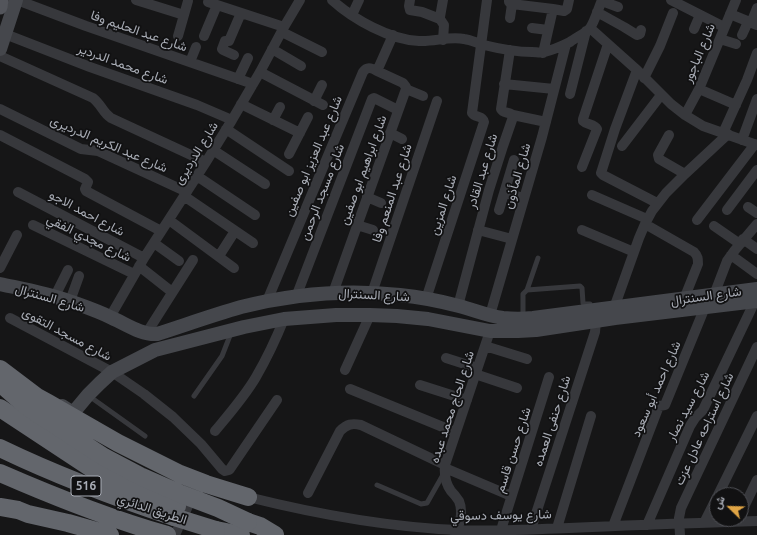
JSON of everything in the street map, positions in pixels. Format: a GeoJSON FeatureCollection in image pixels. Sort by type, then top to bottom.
{"type":"FeatureCollection","features":[{"type":"Feature","properties":{"kind":"highway"},"geometry":{"type":"LineString","coordinates":[[0,369],[48,404],[151,460],[180,474],[206,484],[248,497]]}},
{"type":"Feature","properties":{"kind":"highway"},"geometry":{"type":"LineString","coordinates":[[0,383],[38,414],[104,457],[140,476],[180,494],[218,508],[244,528]]}},
{"type":"Feature","properties":{"kind":"highway"},"geometry":{"type":"LineString","coordinates":[[0,408],[74,458],[114,481],[134,490],[175,519],[225,518],[244,528],[260,526],[275,535]]}},
{"type":"Feature","properties":{"kind":"highway","name":"الطريق الدائري"},"geometry":{"type":"LineString","coordinates":[[0,448],[74,482],[175,519],[216,530],[244,528]]}},
{"type":"Feature","properties":{"kind":"highway","name":"الطريق الدائري"},"geometry":{"type":"LineString","coordinates":[[0,473],[42,492],[117,520],[161,533]]}},
{"type":"Feature","properties":{"kind":"highway"},"geometry":{"type":"LineString","coordinates":[[0,507],[18,510],[28,514],[68,523],[110,535]]}},
{"type":"Feature","properties":{"kind":"highway"},"geometry":{"type":"LineString","coordinates":[[0,514],[28,514]]}},
{"type":"Feature","properties":{"kind":"main road"},"geometry":{"type":"LineString","coordinates":[[0,7],[1,0]]}},
{"type":"Feature","properties":{"kind":"street"},"geometry":{"type":"LineString","coordinates":[[0,49],[16,0]]}},
{"type":"Feature","properties":{"kind":"street","name":"شارع عبد الحليم وفا"},"geometry":{"type":"LineString","coordinates":[[16,0],[253,84]]}},
{"type":"Feature","properties":{"kind":"street"},"geometry":{"type":"LineString","coordinates":[[136,0],[184,16]]}},
{"type":"Feature","properties":{"kind":"street","name":"شارع الدرديرى"},"geometry":{"type":"LineString","coordinates":[[110,317],[139,266],[232,120],[300,0]]}},
{"type":"Feature","properties":{"kind":"street"},"geometry":{"type":"LineString","coordinates":[[332,0],[361,21],[376,29],[393,36],[417,41],[456,38],[510,50],[543,52],[566,44],[588,29]]}},
{"type":"Feature","properties":{"kind":"street"},"geometry":{"type":"LineString","coordinates":[[352,15],[359,0]]}},
{"type":"Feature","properties":{"kind":"street"},"geometry":{"type":"LineString","coordinates":[[443,0],[440,14],[445,21],[443,40]]}},
{"type":"Feature","properties":{"kind":"street"},"geometry":{"type":"LineString","coordinates":[[482,44],[487,0]]}},
{"type":"Feature","properties":{"kind":"street"},"geometry":{"type":"LineString","coordinates":[[510,18],[510,2],[565,11],[567,9],[568,0]]}},
{"type":"Feature","properties":{"kind":"street"},"geometry":{"type":"LineString","coordinates":[[570,94],[588,29],[602,0],[618,7]]}},
{"type":"Feature","properties":{"kind":"street"},"geometry":{"type":"LineString","coordinates":[[671,0],[724,27]]}},
{"type":"Feature","properties":{"kind":"street","name":"شارع الباجور"},"geometry":{"type":"LineString","coordinates":[[685,115],[699,89],[736,0]]}},
{"type":"Feature","properties":{"kind":"street"},"geometry":{"type":"LineString","coordinates":[[178,36],[188,1]]}},
{"type":"Feature","properties":{"kind":"street"},"geometry":{"type":"LineString","coordinates":[[204,36],[213,3],[240,12],[283,30],[322,52]]}},
{"type":"Feature","properties":{"kind":"street"},"geometry":{"type":"LineString","coordinates":[[410,4],[412,10],[422,12],[445,21]]}},
{"type":"Feature","properties":{"kind":"street"},"geometry":{"type":"LineString","coordinates":[[742,35],[752,23],[757,8]]}},
{"type":"Feature","properties":{"kind":"street"},"geometry":{"type":"LineString","coordinates":[[543,52],[553,9]]}},
{"type":"Feature","properties":{"kind":"street"},"geometry":{"type":"LineString","coordinates":[[234,55],[222,49],[225,41],[229,41],[240,12]]}},
{"type":"Feature","properties":{"kind":"street"},"geometry":{"type":"LineString","coordinates":[[597,12],[637,35],[640,34],[641,30]]}},
{"type":"Feature","properties":{"kind":"street"},"geometry":{"type":"LineString","coordinates":[[644,78],[660,46],[673,13]]}},
{"type":"Feature","properties":{"kind":"street"},"geometry":{"type":"LineString","coordinates":[[730,14],[752,23]]}},
{"type":"Feature","properties":{"kind":"street"},"geometry":{"type":"LineString","coordinates":[[694,29],[700,15]]}},
{"type":"Feature","properties":{"kind":"street"},"geometry":{"type":"LineString","coordinates":[[532,28],[548,30]]}},
{"type":"Feature","properties":{"kind":"street"},"geometry":{"type":"LineString","coordinates":[[588,29],[608,44],[661,95],[685,115],[703,126],[756,145],[733,172],[697,220]]}},
{"type":"Feature","properties":{"kind":"street","name":"شارع محمد الدردير"},"geometry":{"type":"LineString","coordinates":[[5,34],[90,67],[197,105],[232,120]]}},
{"type":"Feature","properties":{"kind":"street"},"geometry":{"type":"LineString","coordinates":[[393,36],[377,71],[403,83],[406,89],[423,96]]}},
{"type":"Feature","properties":{"kind":"street"},"geometry":{"type":"LineString","coordinates":[[720,39],[736,44]]}},
{"type":"Feature","properties":{"kind":"street","name":"شارع المزين"},"geometry":{"type":"LineString","coordinates":[[426,299],[484,122],[482,118],[472,113],[482,44]]}},
{"type":"Feature","properties":{"kind":"street","name":"شارع المأذون"},"geometry":{"type":"LineString","coordinates":[[496,324],[512,239],[546,122],[566,44]]}},
{"type":"Feature","properties":{"kind":"street"},"geometry":{"type":"LineString","coordinates":[[582,168],[597,129],[585,123],[583,119],[608,44]]}},
{"type":"Feature","properties":{"kind":"street"},"geometry":{"type":"LineString","coordinates":[[190,62],[196,47]]}},
{"type":"Feature","properties":{"kind":"street"},"geometry":{"type":"LineString","coordinates":[[272,49],[301,66]]}},
{"type":"Feature","properties":{"kind":"street"},"geometry":{"type":"LineString","coordinates":[[510,50],[504,84],[501,108],[502,111],[513,115],[546,122]]}},
{"type":"Feature","properties":{"kind":"street"},"geometry":{"type":"LineString","coordinates":[[614,308],[646,221],[657,203],[725,134],[757,53]]}},
{"type":"Feature","properties":{"kind":"street"},"geometry":{"type":"LineString","coordinates":[[0,56],[93,98],[97,101],[106,116],[206,162]]}},
{"type":"Feature","properties":{"kind":"street"},"geometry":{"type":"LineString","coordinates":[[238,79],[248,58]]}},
{"type":"Feature","properties":{"kind":"street","name":"شارع عبد العزيز ابو صفين"},"geometry":{"type":"LineString","coordinates":[[267,301],[363,72],[368,68],[377,71]]}},
{"type":"Feature","properties":{"kind":"street"},"geometry":{"type":"LineString","coordinates":[[636,70],[615,129],[602,173],[603,175],[657,203]]}},
{"type":"Feature","properties":{"kind":"street"},"geometry":{"type":"LineString","coordinates":[[260,72],[319,103],[322,85]]}},
{"type":"Feature","properties":{"kind":"street"},"geometry":{"type":"LineString","coordinates":[[504,84],[554,89]]}},
{"type":"Feature","properties":{"kind":"street","name":"شارع ابراهيم ابو صفين"},"geometry":{"type":"LineString","coordinates":[[333,293],[406,89]]}},
{"type":"Feature","properties":{"kind":"street"},"geometry":{"type":"LineString","coordinates":[[699,89],[736,105]]}},
{"type":"Feature","properties":{"kind":"street"},"geometry":{"type":"LineString","coordinates":[[622,146],[661,95]]}},
{"type":"Feature","properties":{"kind":"street","name":"شارع مسجد الرحمن"},"geometry":{"type":"LineString","coordinates":[[296,296],[372,99],[374,98],[398,110]]}},
{"type":"Feature","properties":{"kind":"street"},"geometry":{"type":"LineString","coordinates":[[742,140],[757,99]]}},
{"type":"Feature","properties":{"kind":"street","name":"شارع عبد المنعم وفا"},"geometry":{"type":"LineString","coordinates":[[372,293],[436,101]]}},
{"type":"Feature","properties":{"kind":"street"},"geometry":{"type":"LineString","coordinates":[[241,104],[300,133]]}},
{"type":"Feature","properties":{"kind":"street"},"geometry":{"type":"LineString","coordinates":[[273,120],[280,107]]}},
{"type":"Feature","properties":{"kind":"street","name":"شارع عبد الكريم الدرديرى"},"geometry":{"type":"LineString","coordinates":[[0,109],[80,149],[98,151],[185,194],[252,243]]}},
{"type":"Feature","properties":{"kind":"street","name":"شارع عبد القادر"},"geometry":{"type":"LineString","coordinates":[[458,306],[478,230],[513,115]]}},
{"type":"Feature","properties":{"kind":"street"},"geometry":{"type":"LineString","coordinates":[[289,154],[308,117]]}},
{"type":"Feature","properties":{"kind":"street"},"geometry":{"type":"LineString","coordinates":[[226,129],[289,171]]}},
{"type":"Feature","properties":{"kind":"street"},"geometry":{"type":"LineString","coordinates":[[390,133],[402,139]]}},
{"type":"Feature","properties":{"kind":"street"},"geometry":{"type":"LineString","coordinates":[[0,135],[85,179],[88,182],[85,189],[86,191],[161,231]]}},
{"type":"Feature","properties":{"kind":"street"},"geometry":{"type":"LineString","coordinates":[[669,135],[658,155],[659,159],[685,174]]}},
{"type":"Feature","properties":{"kind":"street"},"geometry":{"type":"LineString","coordinates":[[213,150],[266,184]]}},
{"type":"Feature","properties":{"kind":"street"},"geometry":{"type":"LineString","coordinates":[[499,210],[514,160]]}},
{"type":"Feature","properties":{"kind":"street"},"geometry":{"type":"LineString","coordinates":[[727,210],[757,170]]}},
{"type":"Feature","properties":{"kind":"street"},"geometry":{"type":"LineString","coordinates":[[733,172],[748,182]]}},
{"type":"Feature","properties":{"kind":"street"},"geometry":{"type":"LineString","coordinates":[[197,176],[255,216]]}},
{"type":"Feature","properties":{"kind":"street","name":"شارع احمد الاجو"},"geometry":{"type":"LineString","coordinates":[[18,192],[139,266]]}},
{"type":"Feature","properties":{"kind":"street"},"geometry":{"type":"LineString","coordinates":[[505,193],[524,198]]}},
{"type":"Feature","properties":{"kind":"street"},"geometry":{"type":"LineString","coordinates":[[592,195],[646,221],[694,252],[697,256],[698,264],[684,299]]}},
{"type":"Feature","properties":{"kind":"street"},"geometry":{"type":"LineString","coordinates":[[367,197],[381,203]]}},
{"type":"Feature","properties":{"kind":"street"},"geometry":{"type":"LineString","coordinates":[[169,220],[234,268]]}},
{"type":"Feature","properties":{"kind":"street"},"geometry":{"type":"LineString","coordinates":[[714,295],[727,261],[757,224]]}},
{"type":"Feature","properties":{"kind":"street","name":"شارع مجدي الفقي"},"geometry":{"type":"LineString","coordinates":[[33,225],[139,266]]}},
{"type":"Feature","properties":{"kind":"street"},"geometry":{"type":"LineString","coordinates":[[358,225],[373,230]]}},
{"type":"Feature","properties":{"kind":"street"},"geometry":{"type":"LineString","coordinates":[[714,226],[757,249]]}},
{"type":"Feature","properties":{"kind":"street"},"geometry":{"type":"LineString","coordinates":[[478,230],[512,239]]}},
{"type":"Feature","properties":{"kind":"street"},"geometry":{"type":"LineString","coordinates":[[582,230],[634,252]]}},
{"type":"Feature","properties":{"kind":"street"},"geometry":{"type":"LineString","coordinates":[[219,256],[235,231]]}},
{"type":"Feature","properties":{"kind":"street"},"geometry":{"type":"LineString","coordinates":[[0,268],[17,235]]}},
{"type":"Feature","properties":{"kind":"street"},"geometry":{"type":"LineString","coordinates":[[154,243],[179,261]]}},
{"type":"Feature","properties":{"kind":"street"},"geometry":{"type":"LineString","coordinates":[[731,255],[757,274]]}},
{"type":"Feature","properties":{"kind":"street"},"geometry":{"type":"LineString","coordinates":[[155,350],[148,334],[172,292],[193,260]]}},
{"type":"Feature","properties":{"kind":"street"},"geometry":{"type":"LineString","coordinates":[[139,266],[172,292]]}},
{"type":"Feature","properties":{"kind":"street"},"geometry":{"type":"LineString","coordinates":[[55,296],[68,270]]}},
{"type":"Feature","properties":{"kind":"street"},"geometry":{"type":"LineString","coordinates":[[70,301],[80,276]]}},
{"type":"Feature","properties":{"kind":"street","name":"شارع السنترال"},"geometry":{"type":"LineString","coordinates":[[0,284],[55,296],[70,301],[148,334],[157,334],[267,301],[296,296],[333,293],[372,293],[426,299],[458,306],[496,324],[522,319],[714,295],[756,297]]}},
{"type":"Feature","properties":{"kind":"street","name":"شارع السنترال"},"geometry":{"type":"LineString","coordinates":[[73,413],[88,395],[112,372],[155,350],[232,330],[284,319],[336,315],[397,316],[496,324],[536,330],[705,307],[756,297]]}},
{"type":"Feature","properties":{"kind":"street","name":"شارع سيد نصار"},"geometry":{"type":"LineString","coordinates":[[648,525],[690,426],[703,410],[756,297]]}},
{"type":"Feature","properties":{"kind":"street","name":"شارع احمد أبو سعود"},"geometry":{"type":"LineString","coordinates":[[613,526],[659,406],[664,405],[705,307]]}},
{"type":"Feature","properties":{"kind":"street"},"geometry":{"type":"LineString","coordinates":[[345,370],[370,315]]}},
{"type":"Feature","properties":{"kind":"street","name":"شارع مسجد التقوى"},"geometry":{"type":"LineString","coordinates":[[10,318],[112,372],[144,394],[174,417],[201,444],[222,469],[225,470],[230,469],[277,400]]}},
{"type":"Feature","properties":{"kind":"street"},"geometry":{"type":"LineString","coordinates":[[215,431],[237,405],[255,378],[271,349],[284,319]]}},
{"type":"Feature","properties":{"kind":"street","name":"شارع حنفى العمده"},"geometry":{"type":"LineString","coordinates":[[531,529],[595,332],[596,321]]}},
{"type":"Feature","properties":{"kind":"street","name":"شارع الحاج محمد عبده"},"geometry":{"type":"LineString","coordinates":[[456,533],[460,524],[459,501],[447,486],[445,468],[455,432],[476,371],[485,346],[496,324]]}},
{"type":"Feature","properties":{"kind":"street"},"geometry":{"type":"LineString","coordinates":[[485,346],[527,359]]}},
{"type":"Feature","properties":{"kind":"street","name":"شارع استراحه عادل عزت"},"geometry":{"type":"LineString","coordinates":[[680,535],[679,518],[681,508],[757,347]]}},
{"type":"Feature","properties":{"kind":"street"},"geometry":{"type":"LineString","coordinates":[[446,358],[516,388]]}},
{"type":"Feature","properties":{"kind":"street"},"geometry":{"type":"LineString","coordinates":[[0,366],[73,413],[152,456],[196,477],[198,482],[175,519]]}},
{"type":"Feature","properties":{"kind":"street","name":"شارع حسن قاسم"},"geometry":{"type":"LineString","coordinates":[[501,530],[549,377]]}},
{"type":"Feature","properties":{"kind":"street"},"geometry":{"type":"LineString","coordinates":[[420,384],[467,400]]}},
{"type":"Feature","properties":{"kind":"street"},"geometry":{"type":"LineString","coordinates":[[350,389],[455,432]]}},
{"type":"Feature","properties":{"kind":"street"},"geometry":{"type":"LineString","coordinates":[[557,528],[591,416]]}},
{"type":"Feature","properties":{"kind":"street"},"geometry":{"type":"LineString","coordinates":[[722,487],[757,416]]}},
{"type":"Feature","properties":{"kind":"street"},"geometry":{"type":"LineString","coordinates":[[308,493],[340,431],[350,424],[355,424],[361,425],[445,468],[512,496]]}},
{"type":"Feature","properties":{"kind":"street"},"geometry":{"type":"LineString","coordinates":[[749,497],[757,480]]}},
{"type":"Feature","properties":{"kind":"street","name":"شارع يوسف دسوقي"},"geometry":{"type":"LineString","coordinates":[[248,497],[302,510],[340,517],[456,533],[709,522]]}},
{"type":"Feature","properties":{"kind":"street"},"geometry":{"type":"LineString","coordinates":[[704,523],[709,513]]}},
{"type":"Feature","properties":{"kind":"lane"},"geometry":{"type":"LineString","coordinates":[[522,319],[523,294],[526,290],[538,258]]}},
{"type":"Feature","properties":{"kind":"lane"},"geometry":{"type":"LineString","coordinates":[[526,290],[580,286],[582,288],[583,304],[593,304]]}},
{"type":"Feature","properties":{"kind":"lane"},"geometry":{"type":"LineString","coordinates":[[194,396],[222,356],[232,330]]}},
{"type":"Feature","properties":{"kind":"lane"},"geometry":{"type":"LineString","coordinates":[[88,395],[145,436]]}},
{"type":"Feature","properties":{"kind":"lane"},"geometry":{"type":"LineString","coordinates":[[377,485],[421,504],[427,504],[445,468]]}}]}
